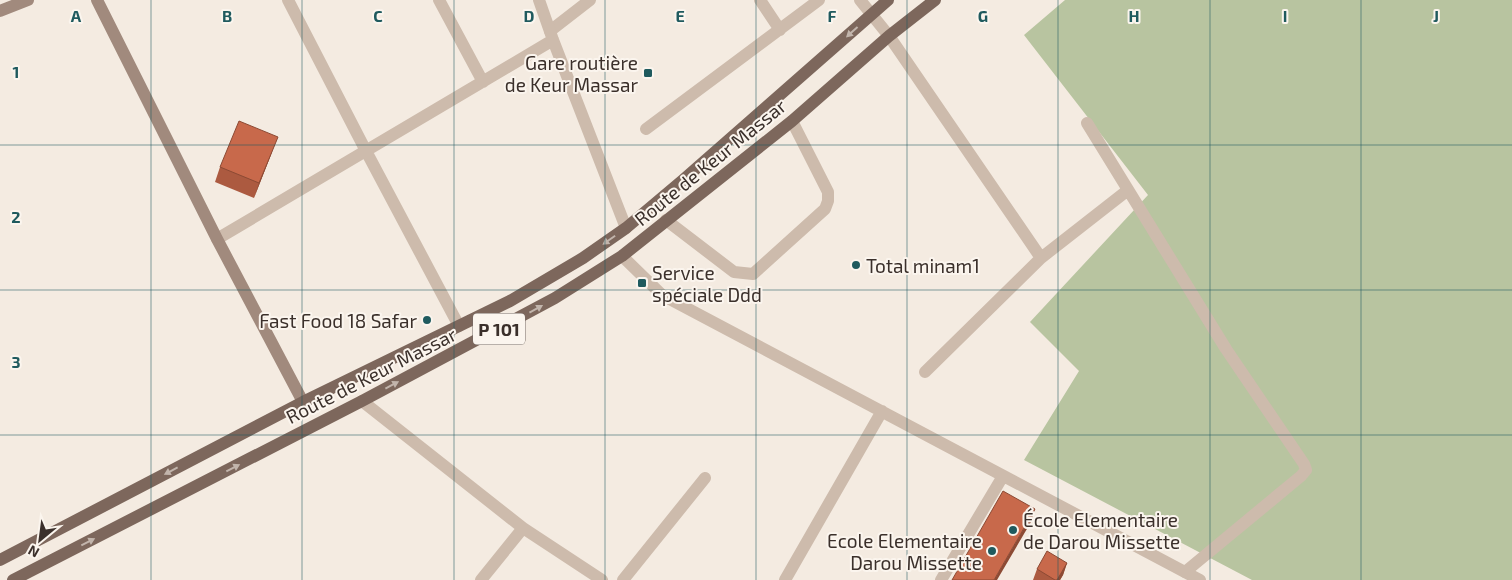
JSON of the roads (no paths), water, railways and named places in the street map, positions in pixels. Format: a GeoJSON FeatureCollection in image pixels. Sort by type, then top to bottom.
{"type":"FeatureCollection","features":[{"type":"Feature","properties":{"kind":"main road","name":"Route de Keur Massar"},"geometry":{"type":"LineString","coordinates":[[0,560],[303,402],[545,282],[626,228],[774,102],[888,0]]}},
{"type":"Feature","properties":{"kind":"main road","name":"Route de Keur Massar"},"geometry":{"type":"LineString","coordinates":[[13,580],[362,401],[555,298],[622,256],[792,121],[889,36],[935,0]]}},
{"type":"Feature","properties":{"kind":"street"},"geometry":{"type":"LineString","coordinates":[[0,11],[28,0]]}},
{"type":"Feature","properties":{"kind":"street"},"geometry":{"type":"LineString","coordinates":[[98,0],[217,238],[303,402]]}},
{"type":"Feature","properties":{"kind":"street"},"geometry":{"type":"LineString","coordinates":[[288,0],[459,326]]}},
{"type":"Feature","properties":{"kind":"street"},"geometry":{"type":"LineString","coordinates":[[439,0],[483,82]]}},
{"type":"Feature","properties":{"kind":"street"},"geometry":{"type":"LineString","coordinates":[[539,0],[551,36],[626,228]]}},
{"type":"Feature","properties":{"kind":"street"},"geometry":{"type":"LineString","coordinates":[[217,238],[483,82],[551,36],[590,0]]}},
{"type":"Feature","properties":{"kind":"street"},"geometry":{"type":"LineString","coordinates":[[760,0],[780,30]]}},
{"type":"Feature","properties":{"kind":"street"},"geometry":{"type":"LineString","coordinates":[[646,129],[819,0]]}},
{"type":"Feature","properties":{"kind":"street"},"geometry":{"type":"LineString","coordinates":[[860,0],[889,36],[1042,258]]}},
{"type":"Feature","properties":{"kind":"street"},"geometry":{"type":"LineString","coordinates":[[666,220],[734,272],[753,274],[825,209],[828,201],[828,192],[792,121]]}},
{"type":"Feature","properties":{"kind":"street"},"geometry":{"type":"LineString","coordinates":[[1087,124],[1226,349],[1304,464],[1306,470],[1182,576]]}},
{"type":"Feature","properties":{"kind":"street"},"geometry":{"type":"LineString","coordinates":[[925,372],[1042,258],[1128,190]]}},
{"type":"Feature","properties":{"kind":"street"},"geometry":{"type":"LineString","coordinates":[[622,256],[662,295],[1003,476],[1182,576],[1200,580]]}},
{"type":"Feature","properties":{"kind":"street"},"geometry":{"type":"LineString","coordinates":[[362,401],[523,528],[602,580]]}},
{"type":"Feature","properties":{"kind":"street"},"geometry":{"type":"LineString","coordinates":[[784,580],[882,411]]}},
{"type":"Feature","properties":{"kind":"street"},"geometry":{"type":"LineString","coordinates":[[941,580],[1003,476]]}},
{"type":"Feature","properties":{"kind":"street"},"geometry":{"type":"LineString","coordinates":[[623,580],[705,478]]}},
{"type":"Feature","properties":{"kind":"street"},"geometry":{"type":"LineString","coordinates":[[481,580],[523,528]]}},
{"type":"Feature","properties":{"kind":"place","name":"Gare routière de Keur Massar"},"geometry":{"type":"Point","coordinates":[648,73]}},
{"type":"Feature","properties":{"kind":"place","name":"Total minam1"},"geometry":{"type":"Point","coordinates":[856,265]}},
{"type":"Feature","properties":{"kind":"place","name":"Service spéciale Ddd"},"geometry":{"type":"Point","coordinates":[642,283]}},
{"type":"Feature","properties":{"kind":"place","name":"Fast Food 18 Safar"},"geometry":{"type":"Point","coordinates":[427,320]}},
{"type":"Feature","properties":{"kind":"place","name":"École Elementaire de Darou Missette"},"geometry":{"type":"Point","coordinates":[1013,530]}},
{"type":"Feature","properties":{"kind":"place","name":"Ecole Elementaire Darou Missette"},"geometry":{"type":"Point","coordinates":[992,551]}}]}
